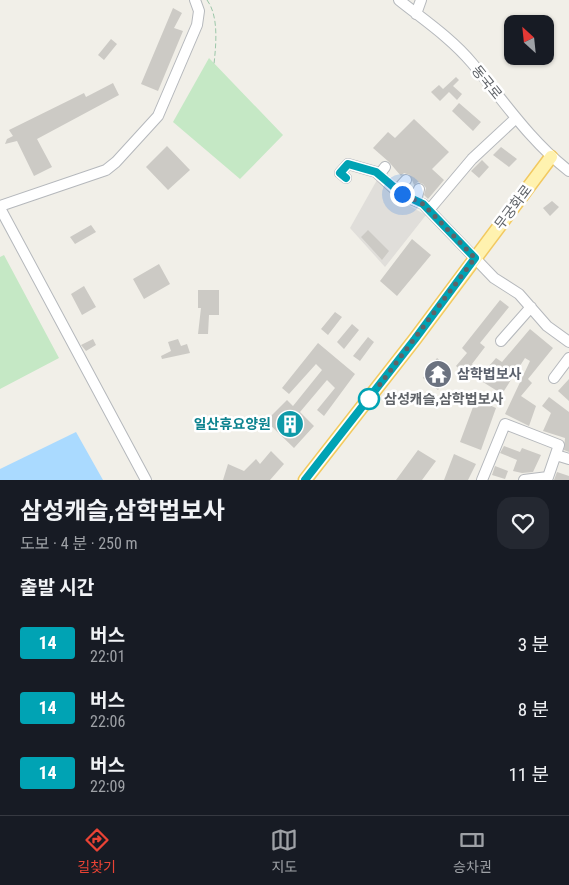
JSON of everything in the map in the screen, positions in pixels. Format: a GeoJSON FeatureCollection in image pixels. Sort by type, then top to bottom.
{"type":"FeatureCollection","features":[{"type":"Feature","properties":{"kind":"main road","name":"무궁화로"},"geometry":{"type":"LineString","coordinates":[[305,480],[312,475],[551,157]]}},
{"type":"Feature","properties":{"kind":"street"},"geometry":{"type":"LineString","coordinates":[[146,480],[0,207],[106,170],[116,162],[158,116],[197,25],[199,11],[195,0]]}},
{"type":"Feature","properties":{"kind":"street","name":"동국로"},"geometry":{"type":"LineString","coordinates":[[399,0],[454,44],[551,157],[569,171]]}},
{"type":"Feature","properties":{"kind":"street"},"geometry":{"type":"LineString","coordinates":[[416,14],[421,0]]}},
{"type":"Feature","properties":{"kind":"street"},"geometry":{"type":"LineString","coordinates":[[428,210],[472,159],[516,118]]}},
{"type":"Feature","properties":{"kind":"street"},"geometry":{"type":"LineString","coordinates":[[346,178],[340,173],[348,164],[382,171],[396,191],[416,201],[428,210],[494,278],[519,294],[547,326],[569,342]]}},
{"type":"Feature","properties":{"kind":"street"},"geometry":{"type":"LineString","coordinates":[[396,191],[406,180]]}},
{"type":"Feature","properties":{"kind":"street"},"geometry":{"type":"LineString","coordinates":[[416,201],[419,189]]}},
{"type":"Feature","properties":{"kind":"street"},"geometry":{"type":"LineString","coordinates":[[501,341],[531,307]]}},
{"type":"Feature","properties":{"kind":"street"},"geometry":{"type":"LineString","coordinates":[[554,378],[569,358]]}},
{"type":"Feature","properties":{"kind":"street"},"geometry":{"type":"LineString","coordinates":[[482,480],[505,424],[559,444],[548,477],[524,480]]}},
{"type":"Feature","properties":{"kind":"street"},"geometry":{"type":"LineString","coordinates":[[556,455],[569,459]]}},
{"type":"Feature","properties":{"kind":"path"},"geometry":{"type":"LineString","coordinates":[[207,0],[211,8],[216,36],[214,64]]}},
{"type":"Feature","properties":{"kind":"shaded area"},"geometry":{"type":"Polygon","coordinates":[[[377,180],[397,199],[426,215],[385,267],[350,228],[377,180]]]}},
{"type":"Feature","properties":{"kind":"green space"},"geometry":{"type":"Polygon","coordinates":[[[209,58],[283,135],[240,179],[173,122],[209,58]]]}},
{"type":"Feature","properties":{"kind":"green space"},"geometry":{"type":"Polygon","coordinates":[[[4,255],[59,358],[0,389],[0,257],[4,255]]]}},
{"type":"Feature","properties":{"kind":"water"},"geometry":{"type":"Polygon","coordinates":[[[76,432],[103,480],[0,480],[0,469],[76,432]]]}},
{"type":"Feature","properties":{"kind":"building"},"geometry":{"type":"Polygon","coordinates":[[[173,8],[182,13],[174,28],[183,31],[158,91],[141,84],[173,8]]]}},
{"type":"Feature","properties":{"kind":"building"},"geometry":{"type":"Polygon","coordinates":[[[111,39],[117,44],[104,60],[98,55],[111,39]]]}},
{"type":"Feature","properties":{"kind":"building"},"geometry":{"type":"Polygon","coordinates":[[[456,77],[459,80],[453,86],[462,94],[457,100],[449,92],[440,101],[431,92],[439,85],[443,89],[456,77]]]}},
{"type":"Feature","properties":{"kind":"building"},"geometry":{"type":"Polygon","coordinates":[[[113,83],[119,95],[37,139],[52,167],[34,176],[17,141],[5,144],[7,139],[13,136],[9,130],[84,93],[86,97],[113,83]]]}},
{"type":"Feature","properties":{"kind":"building"},"geometry":{"type":"Polygon","coordinates":[[[459,103],[481,122],[473,131],[452,111],[459,103]]]}},
{"type":"Feature","properties":{"kind":"building"},"geometry":{"type":"Polygon","coordinates":[[[414,119],[449,152],[432,169],[444,180],[428,199],[424,195],[426,188],[423,184],[418,182],[414,185],[410,175],[404,173],[401,176],[373,148],[388,132],[395,138],[414,119]]]}},
{"type":"Feature","properties":{"kind":"building"},"geometry":{"type":"Polygon","coordinates":[[[167,146],[190,170],[168,190],[146,167],[167,146]]]}},
{"type":"Feature","properties":{"kind":"building"},"geometry":{"type":"Polygon","coordinates":[[[501,147],[517,159],[509,167],[493,155],[501,147]]]}},
{"type":"Feature","properties":{"kind":"building"},"geometry":{"type":"Polygon","coordinates":[[[482,160],[489,167],[479,178],[471,171],[482,160]]]}},
{"type":"Feature","properties":{"kind":"building"},"geometry":{"type":"Polygon","coordinates":[[[552,201],[559,207],[550,216],[543,208],[552,201]]]}},
{"type":"Feature","properties":{"kind":"building"},"geometry":{"type":"Polygon","coordinates":[[[91,225],[96,232],[75,244],[70,237],[91,225]]]}},
{"type":"Feature","properties":{"kind":"building"},"geometry":{"type":"Polygon","coordinates":[[[368,230],[389,251],[382,260],[361,237],[368,230]]]}},
{"type":"Feature","properties":{"kind":"building"},"geometry":{"type":"Polygon","coordinates":[[[412,239],[431,255],[397,296],[380,281],[412,239]]]}},
{"type":"Feature","properties":{"kind":"building"},"geometry":{"type":"Polygon","coordinates":[[[159,264],[170,284],[144,299],[133,279],[159,264]]]}},
{"type":"Feature","properties":{"kind":"building"},"geometry":{"type":"Polygon","coordinates":[[[84,286],[96,307],[82,315],[71,294],[84,286]]]}},
{"type":"Feature","properties":{"kind":"building"},"geometry":{"type":"Polygon","coordinates":[[[198,290],[219,290],[219,315],[209,315],[208,334],[198,334],[201,308],[198,308],[198,290]]]}},
{"type":"Feature","properties":{"kind":"building"},"geometry":{"type":"Polygon","coordinates":[[[500,300],[509,307],[480,343],[485,347],[472,364],[483,373],[496,358],[502,362],[530,329],[553,348],[528,379],[532,383],[521,396],[536,406],[529,426],[505,414],[530,361],[525,358],[502,394],[475,377],[473,380],[456,366],[467,353],[462,348],[500,300]]]}},
{"type":"Feature","properties":{"kind":"building"},"geometry":{"type":"Polygon","coordinates":[[[335,312],[342,317],[328,335],[321,329],[335,312]]]}},
{"type":"Feature","properties":{"kind":"building"},"geometry":{"type":"Polygon","coordinates":[[[352,324],[359,330],[344,349],[337,342],[352,324]]]}},
{"type":"Feature","properties":{"kind":"building"},"geometry":{"type":"Polygon","coordinates":[[[368,337],[374,342],[360,361],[353,356],[368,337]]]}},
{"type":"Feature","properties":{"kind":"building"},"geometry":{"type":"Polygon","coordinates":[[[93,339],[96,345],[86,351],[81,345],[93,339]]]}},
{"type":"Feature","properties":{"kind":"building"},"geometry":{"type":"Polygon","coordinates":[[[178,339],[181,346],[187,344],[190,353],[162,359],[161,356],[171,351],[168,342],[178,339]]]}},
{"type":"Feature","properties":{"kind":"building"},"geometry":{"type":"Polygon","coordinates":[[[318,343],[355,374],[324,416],[317,410],[335,388],[327,380],[300,412],[314,426],[294,448],[266,421],[287,400],[293,406],[322,370],[316,364],[289,394],[282,388],[318,343]]]}},
{"type":"Feature","properties":{"kind":"building","name":"삼학법보사"},"geometry":{"type":"Polygon","coordinates":[[[437,358],[452,371],[438,390],[423,378],[437,358]]]}},
{"type":"Feature","properties":{"kind":"building"},"geometry":{"type":"Polygon","coordinates":[[[569,379],[569,401],[558,391],[569,379]]]}},
{"type":"Feature","properties":{"kind":"building"},"geometry":{"type":"Polygon","coordinates":[[[549,397],[569,412],[569,452],[564,450],[565,438],[543,431],[551,413],[542,406],[549,397]]]}},
{"type":"Feature","properties":{"kind":"building"},"geometry":{"type":"Polygon","coordinates":[[[476,399],[496,408],[481,450],[460,442],[476,399]]]}},
{"type":"Feature","properties":{"kind":"building"},"geometry":{"type":"Polygon","coordinates":[[[504,446],[520,452],[522,448],[541,455],[533,472],[522,473],[513,471],[517,460],[500,453],[504,446]]]}},
{"type":"Feature","properties":{"kind":"building"},"geometry":{"type":"Polygon","coordinates":[[[418,450],[436,461],[422,480],[396,480],[418,450]]]}},
{"type":"Feature","properties":{"kind":"building"},"geometry":{"type":"Polygon","coordinates":[[[271,451],[284,464],[270,480],[223,480],[228,464],[244,471],[256,459],[260,464],[271,451]]]}},
{"type":"Feature","properties":{"kind":"building"},"geometry":{"type":"Polygon","coordinates":[[[454,454],[476,464],[468,480],[444,480],[454,454]]]}},
{"type":"Feature","properties":{"kind":"building"},"geometry":{"type":"Polygon","coordinates":[[[495,466],[508,471],[505,479],[492,475],[495,466]]]}},
{"type":"Feature","properties":{"kind":"building"},"geometry":{"type":"Polygon","coordinates":[[[557,472],[569,476],[569,480],[554,480],[557,472]]]}},
{"type":"Feature","properties":{"kind":"bus line","name":"14"},"geometry":{"type":"LineString","coordinates":[[305,480],[415,339],[475,258],[455,240],[423,204],[396,191],[376,172],[348,164],[340,173],[346,178]]}},
{"type":"Feature","properties":{"kind":"place","name":"삼학법보사"},"geometry":{"type":"Point","coordinates":[438,374]}},
{"type":"Feature","properties":{"kind":"place","name":"삼성캐슬,삼학법보사"},"geometry":{"type":"Point","coordinates":[369,399]}},
{"type":"Feature","properties":{"kind":"place","name":"일산휴요양원"},"geometry":{"type":"Point","coordinates":[290,424]}},
{"type":"Feature","properties":{"kind":"route"},"geometry":{"type":"LineString","coordinates":[[369,399],[475,258],[455,240],[423,204],[402,194]]}}]}
